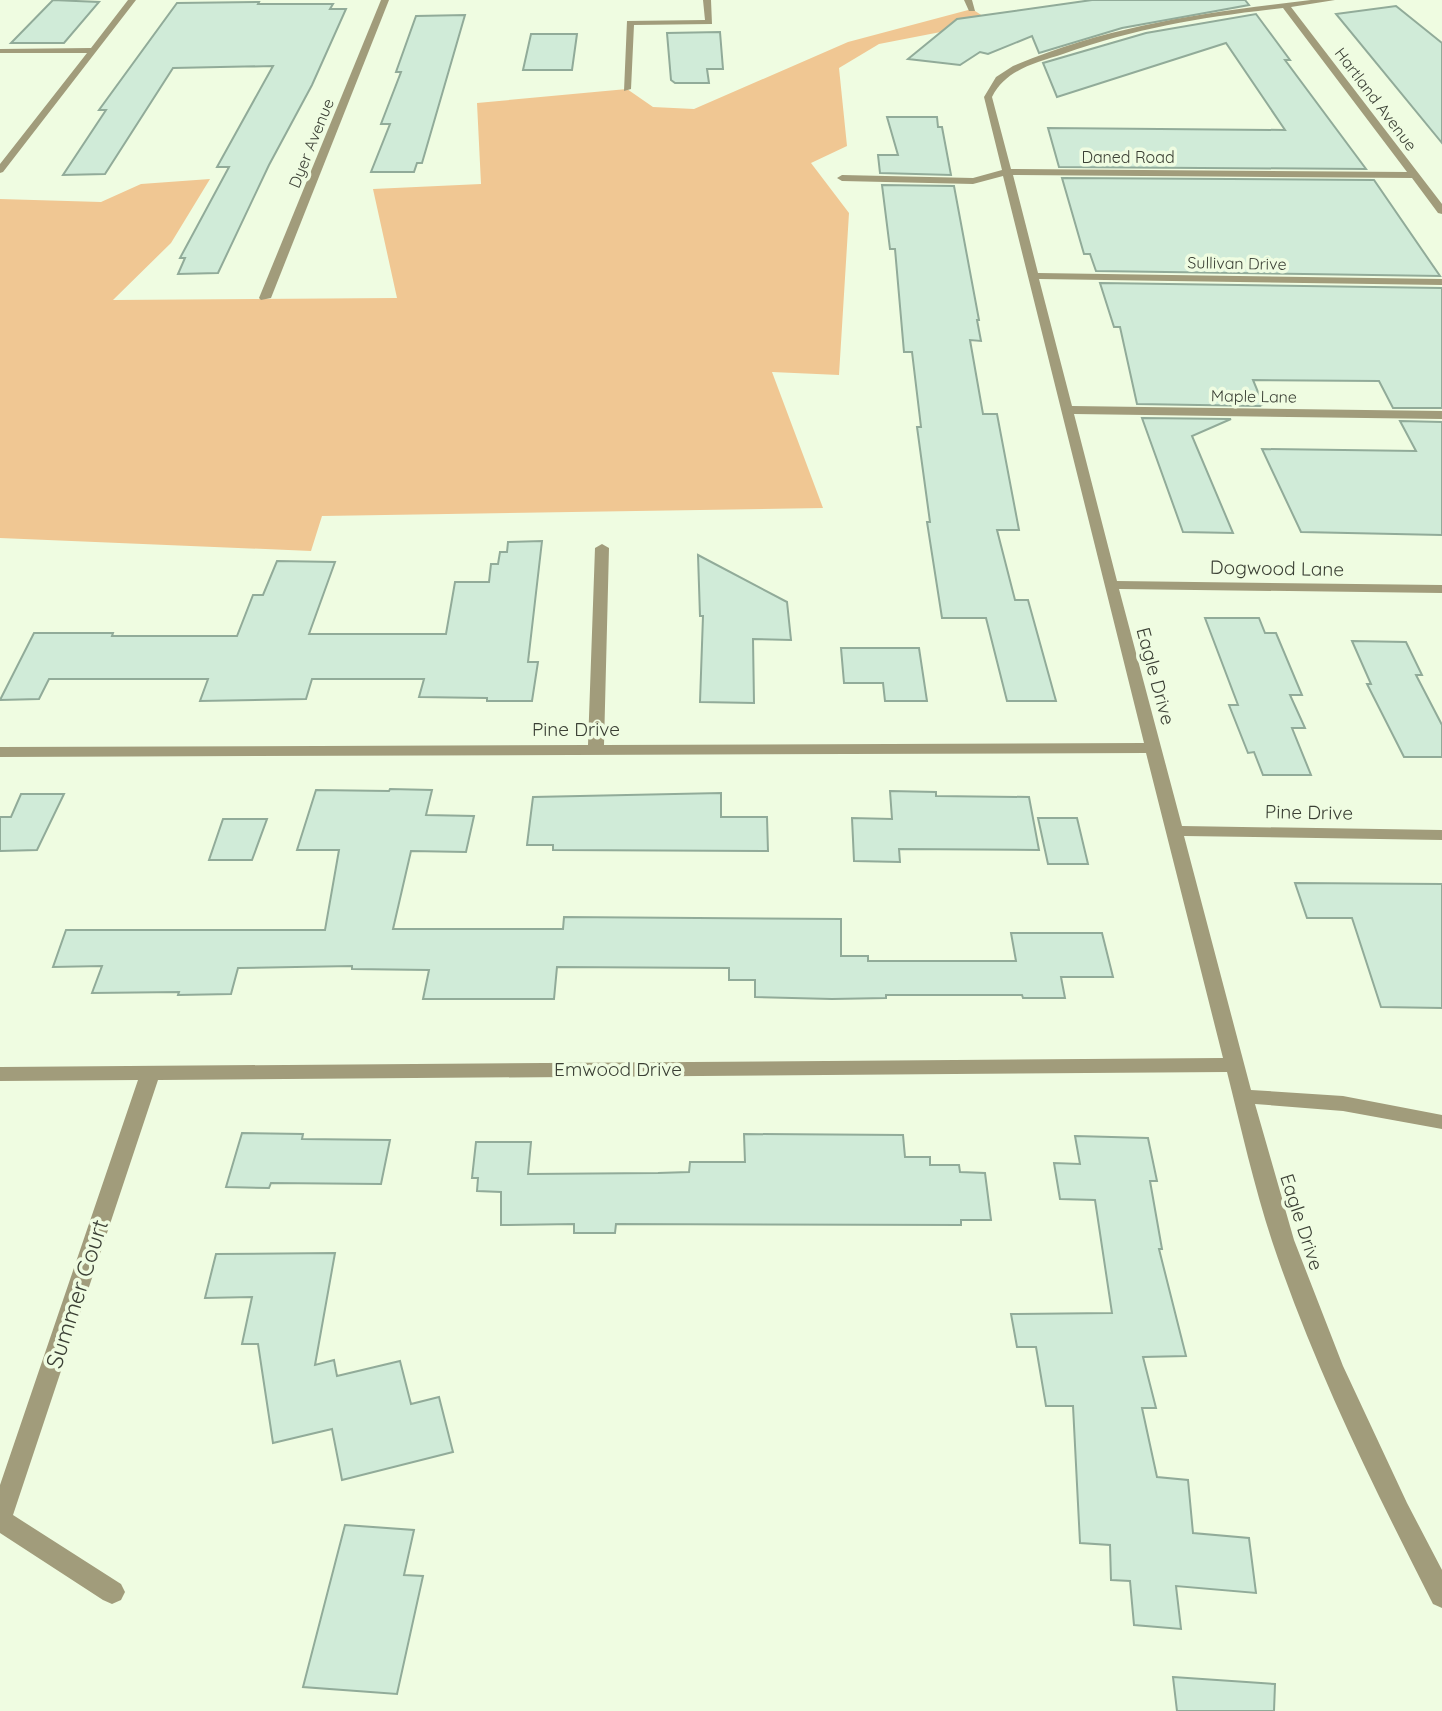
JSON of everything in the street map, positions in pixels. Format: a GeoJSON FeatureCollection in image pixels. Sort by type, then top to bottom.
{"type":"FeatureCollection","features":[{"type":"Feature","properties":{"kind":"street"},"geometry":{"type":"LineString","coordinates":[[0,170],[17,141],[132,0]]}},
{"type":"Feature","properties":{"kind":"street","name":"Dyer Avenue"},"geometry":{"type":"LineString","coordinates":[[265,299],[385,0]]}},
{"type":"Feature","properties":{"kind":"street"},"geometry":{"type":"LineString","coordinates":[[627,89],[631,23],[709,22],[707,0]]}},
{"type":"Feature","properties":{"kind":"street"},"geometry":{"type":"LineString","coordinates":[[968,0],[972,9]]}},
{"type":"Feature","properties":{"kind":"street","name":"Eagle Drive"},"geometry":{"type":"LineString","coordinates":[[1331,0],[1293,3],[1136,27],[1033,61],[1003,75],[992,86],[988,97],[1174,831],[1283,1240],[1331,1366],[1397,1509],[1442,1596]]}},
{"type":"Feature","properties":{"kind":"street","name":"Hartland Avenue"},"geometry":{"type":"LineString","coordinates":[[1293,3],[1442,211]]}},
{"type":"Feature","properties":{"kind":"street"},"geometry":{"type":"LineString","coordinates":[[0,51],[92,50]]}},
{"type":"Feature","properties":{"kind":"street","name":"Daned Road"},"geometry":{"type":"LineString","coordinates":[[842,178],[973,181],[1006,172],[1414,175]]}},
{"type":"Feature","properties":{"kind":"street","name":"Sullivan Drive"},"geometry":{"type":"LineString","coordinates":[[1032,276],[1442,282]]}},
{"type":"Feature","properties":{"kind":"street","name":"Maple Lane"},"geometry":{"type":"LineString","coordinates":[[1066,410],[1442,415]]}},
{"type":"Feature","properties":{"kind":"street"},"geometry":{"type":"LineString","coordinates":[[596,750],[602,548]]}},
{"type":"Feature","properties":{"kind":"street","name":"Dogwood Lane"},"geometry":{"type":"LineString","coordinates":[[1111,585],[1442,589]]}},
{"type":"Feature","properties":{"kind":"street","name":"Pine Drive"},"geometry":{"type":"LineString","coordinates":[[0,752],[1153,748]]}},
{"type":"Feature","properties":{"kind":"street","name":"Pine Drive"},"geometry":{"type":"LineString","coordinates":[[1174,831],[1442,835]]}},
{"type":"Feature","properties":{"kind":"street","name":"Emwood Drive"},"geometry":{"type":"LineString","coordinates":[[0,1074],[1235,1065]]}},
{"type":"Feature","properties":{"kind":"street","name":"Summer Court"},"geometry":{"type":"LineString","coordinates":[[0,1514],[6,1504],[150,1073]]}},
{"type":"Feature","properties":{"kind":"street"},"geometry":{"type":"LineString","coordinates":[[1243,1097],[1330,1100],[1407,1112],[1442,1122]]}},
{"type":"Feature","properties":{"kind":"street"},"geometry":{"type":"LineString","coordinates":[[0,1520],[112,1592]]}},
{"type":"Feature","properties":{"kind":"shaded area"},"geometry":{"type":"Polygon","coordinates":[[[972,9],[992,22],[879,44],[839,68],[847,146],[811,163],[849,213],[839,375],[772,372],[823,508],[322,516],[311,551],[0,538],[0,199],[101,202],[141,184],[210,179],[171,243],[113,300],[397,298],[373,189],[481,184],[477,103],[627,89],[653,107],[694,109],[848,42],[972,9]]]}},
{"type":"Feature","properties":{"kind":"building"},"geometry":{"type":"Polygon","coordinates":[[[53,0],[99,2],[64,43],[11,43],[53,0]]]}},
{"type":"Feature","properties":{"kind":"building"},"geometry":{"type":"Polygon","coordinates":[[[1092,0],[1245,0],[1249,5],[1122,28],[1039,53],[1032,36],[988,54],[980,52],[960,65],[908,59],[957,19],[1092,0]]]}},
{"type":"Feature","properties":{"kind":"building"},"geometry":{"type":"Polygon","coordinates":[[[259,2],[258,4],[333,4],[330,9],[346,9],[312,85],[269,165],[218,273],[178,274],[185,258],[180,258],[229,167],[217,167],[273,66],[173,68],[105,174],[63,175],[106,110],[99,110],[177,3],[259,2]]]}},
{"type":"Feature","properties":{"kind":"building"},"geometry":{"type":"Polygon","coordinates":[[[1396,6],[1442,43],[1442,143],[1336,14],[1396,6]]]}},
{"type":"Feature","properties":{"kind":"building"},"geometry":{"type":"Polygon","coordinates":[[[1256,14],[1290,60],[1285,60],[1366,169],[1059,167],[1048,128],[1285,130],[1226,43],[1057,97],[1043,63],[1146,33],[1256,14]]]}},
{"type":"Feature","properties":{"kind":"building"},"geometry":{"type":"Polygon","coordinates":[[[465,15],[422,163],[417,163],[414,172],[371,172],[390,124],[381,124],[401,72],[396,72],[416,16],[465,15]]]}},
{"type":"Feature","properties":{"kind":"building"},"geometry":{"type":"Polygon","coordinates":[[[720,32],[723,69],[707,69],[709,83],[675,83],[671,80],[667,33],[720,32]]]}},
{"type":"Feature","properties":{"kind":"building"},"geometry":{"type":"Polygon","coordinates":[[[531,34],[577,34],[572,70],[523,70],[531,34]]]}},
{"type":"Feature","properties":{"kind":"building"},"geometry":{"type":"Polygon","coordinates":[[[887,117],[937,117],[938,127],[942,127],[951,175],[880,173],[878,155],[898,155],[887,117]]]}},
{"type":"Feature","properties":{"kind":"building"},"geometry":{"type":"Polygon","coordinates":[[[1062,178],[1374,180],[1440,276],[1096,271],[1090,254],[1084,254],[1062,178]]]}},
{"type":"Feature","properties":{"kind":"building"},"geometry":{"type":"Polygon","coordinates":[[[882,185],[954,186],[979,320],[981,341],[970,340],[983,414],[997,414],[1019,530],[997,530],[1015,600],[1028,600],[1056,701],[1007,701],[986,618],[942,618],[927,522],[930,522],[917,427],[921,427],[912,352],[904,352],[895,249],[890,249],[882,185]]]}},
{"type":"Feature","properties":{"kind":"building"},"geometry":{"type":"Polygon","coordinates":[[[1100,283],[1442,288],[1442,408],[1393,408],[1379,381],[1253,380],[1263,404],[1260,406],[1137,404],[1120,327],[1114,327],[1100,283]]]}},
{"type":"Feature","properties":{"kind":"building"},"geometry":{"type":"Polygon","coordinates":[[[1142,418],[1231,419],[1192,436],[1233,533],[1183,532],[1142,418]]]}},
{"type":"Feature","properties":{"kind":"building"},"geometry":{"type":"Polygon","coordinates":[[[1400,421],[1442,422],[1442,535],[1301,532],[1262,449],[1416,451],[1400,421]]]}},
{"type":"Feature","properties":{"kind":"building"},"geometry":{"type":"Polygon","coordinates":[[[542,541],[528,662],[538,662],[532,701],[419,697],[424,679],[312,679],[306,699],[200,701],[208,679],[49,679],[39,699],[0,700],[34,633],[237,636],[253,595],[263,595],[277,561],[335,562],[309,634],[446,634],[455,582],[489,582],[491,564],[498,564],[500,552],[507,552],[508,542],[542,541]]]}},
{"type":"Feature","properties":{"kind":"building"},"geometry":{"type":"Polygon","coordinates":[[[698,555],[787,602],[791,640],[753,639],[754,703],[700,702],[703,616],[700,616],[698,555]]]}},
{"type":"Feature","properties":{"kind":"building"},"geometry":{"type":"Polygon","coordinates":[[[1205,618],[1259,618],[1265,633],[1276,633],[1302,695],[1290,695],[1305,728],[1292,728],[1311,775],[1263,775],[1254,752],[1248,753],[1229,705],[1238,705],[1205,618]]]}},
{"type":"Feature","properties":{"kind":"building"},"geometry":{"type":"Polygon","coordinates":[[[1352,641],[1406,642],[1422,675],[1416,675],[1442,725],[1442,757],[1404,757],[1367,684],[1371,684],[1352,641]]]}},
{"type":"Feature","properties":{"kind":"building"},"geometry":{"type":"Polygon","coordinates":[[[841,648],[919,648],[927,701],[885,701],[883,683],[844,683],[841,648]]]}},
{"type":"Feature","properties":{"kind":"building"},"geometry":{"type":"Polygon","coordinates":[[[316,790],[432,790],[426,815],[474,816],[466,852],[411,851],[393,929],[563,929],[564,917],[841,919],[841,956],[868,956],[868,961],[1016,961],[1011,933],[1102,933],[1113,977],[1061,977],[1065,998],[1023,998],[1022,995],[886,995],[886,998],[832,999],[755,997],[755,980],[729,980],[729,968],[557,967],[554,999],[423,999],[429,970],[352,969],[352,966],[238,968],[231,994],[178,995],[179,992],[92,993],[102,966],[53,967],[66,930],[325,930],[339,850],[297,850],[316,790]]]}},
{"type":"Feature","properties":{"kind":"building"},"geometry":{"type":"Polygon","coordinates":[[[890,791],[936,792],[936,796],[1029,797],[1039,850],[899,849],[900,862],[854,861],[852,818],[892,819],[890,791]]]}},
{"type":"Feature","properties":{"kind":"building"},"geometry":{"type":"Polygon","coordinates":[[[721,793],[721,817],[767,817],[768,851],[553,850],[553,845],[527,845],[533,797],[721,793]]]}},
{"type":"Feature","properties":{"kind":"building"},"geometry":{"type":"Polygon","coordinates":[[[21,794],[64,794],[37,850],[0,851],[0,817],[11,817],[21,794]]]}},
{"type":"Feature","properties":{"kind":"building"},"geometry":{"type":"Polygon","coordinates":[[[1038,818],[1077,818],[1088,864],[1048,864],[1038,818]]]}},
{"type":"Feature","properties":{"kind":"building"},"geometry":{"type":"Polygon","coordinates":[[[223,819],[267,819],[252,860],[209,860],[223,819]]]}},
{"type":"Feature","properties":{"kind":"building"},"geometry":{"type":"Polygon","coordinates":[[[1295,883],[1442,884],[1442,1008],[1381,1007],[1352,918],[1307,918],[1295,883]]]}},
{"type":"Feature","properties":{"kind":"building"},"geometry":{"type":"Polygon","coordinates":[[[242,1133],[303,1134],[302,1139],[390,1140],[381,1184],[271,1183],[269,1188],[226,1187],[242,1133]]]}},
{"type":"Feature","properties":{"kind":"building"},"geometry":{"type":"Polygon","coordinates":[[[744,1134],[903,1135],[905,1157],[930,1157],[930,1165],[959,1165],[960,1172],[985,1173],[991,1220],[961,1220],[961,1225],[616,1224],[615,1233],[574,1233],[574,1224],[501,1225],[501,1192],[477,1191],[478,1178],[472,1178],[476,1142],[531,1142],[528,1174],[658,1173],[689,1172],[690,1162],[745,1162],[744,1134]]]}},
{"type":"Feature","properties":{"kind":"building"},"geometry":{"type":"Polygon","coordinates":[[[1075,1136],[1148,1138],[1157,1181],[1150,1181],[1162,1249],[1159,1249],[1186,1356],[1143,1357],[1156,1408],[1142,1408],[1157,1477],[1188,1480],[1193,1533],[1249,1538],[1256,1593],[1176,1586],[1181,1629],[1134,1625],[1130,1581],[1111,1580],[1110,1545],[1080,1543],[1073,1406],[1046,1406],[1036,1347],[1017,1347],[1011,1314],[1112,1313],[1095,1200],[1060,1199],[1054,1163],[1080,1164],[1075,1136]]]}},
{"type":"Feature","properties":{"kind":"building"},"geometry":{"type":"Polygon","coordinates":[[[335,1253],[315,1365],[334,1360],[337,1376],[400,1361],[411,1404],[439,1397],[453,1452],[342,1480],[332,1429],[273,1443],[258,1344],[242,1344],[252,1297],[205,1298],[216,1254],[335,1253]]]}},
{"type":"Feature","properties":{"kind":"building"},"geometry":{"type":"Polygon","coordinates":[[[345,1525],[414,1530],[404,1575],[423,1576],[397,1694],[303,1687],[345,1525]]]}},
{"type":"Feature","properties":{"kind":"building"},"geometry":{"type":"Polygon","coordinates":[[[1173,1677],[1275,1684],[1274,1711],[1177,1711],[1173,1677]]]}}]}
